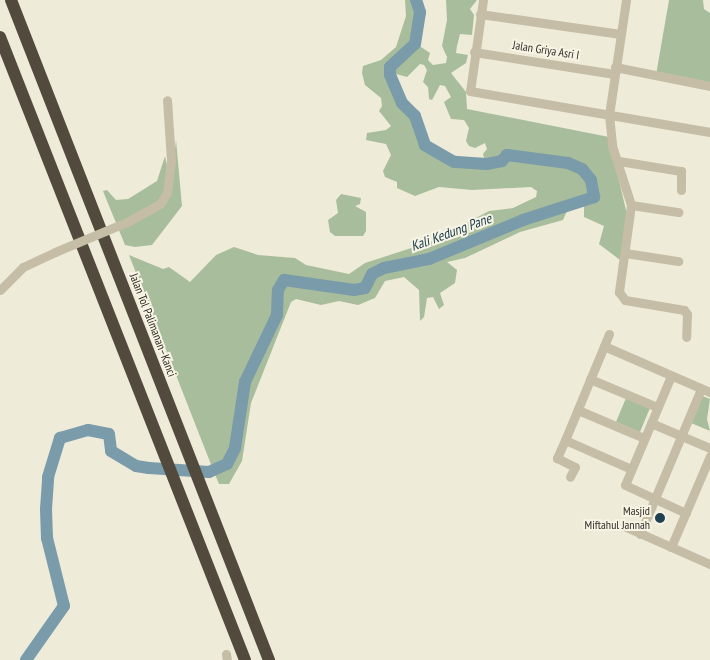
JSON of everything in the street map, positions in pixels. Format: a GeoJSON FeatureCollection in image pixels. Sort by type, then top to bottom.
{"type":"FeatureCollection","features":[{"type":"Feature","properties":{"kind":"highway","name":"Jalan Tol Palimanan–Kanci"},"geometry":{"type":"LineString","coordinates":[[11,0],[269,660]]}},
{"type":"Feature","properties":{"kind":"highway"},"geometry":{"type":"LineString","coordinates":[[0,37],[173,480],[246,660]]}},
{"type":"Feature","properties":{"kind":"street"},"geometry":{"type":"LineString","coordinates":[[483,0],[468,86],[473,93],[710,132]]}},
{"type":"Feature","properties":{"kind":"street"},"geometry":{"type":"LineString","coordinates":[[626,0],[609,115],[612,146],[631,205],[620,297],[684,310],[687,314],[686,337]]}},
{"type":"Feature","properties":{"kind":"street"},"geometry":{"type":"LineString","coordinates":[[480,14],[621,34]]}},
{"type":"Feature","properties":{"kind":"street","name":"Jalan Griya Asri I"},"geometry":{"type":"LineString","coordinates":[[474,52],[710,86]]}},
{"type":"Feature","properties":{"kind":"street"},"geometry":{"type":"LineString","coordinates":[[0,290],[23,267],[129,221],[160,204],[167,193],[171,160],[166,100]]}},
{"type":"Feature","properties":{"kind":"street"},"geometry":{"type":"LineString","coordinates":[[618,161],[682,171],[681,190]]}},
{"type":"Feature","properties":{"kind":"street"},"geometry":{"type":"LineString","coordinates":[[631,205],[678,212]]}},
{"type":"Feature","properties":{"kind":"street"},"geometry":{"type":"LineString","coordinates":[[624,253],[678,261]]}},
{"type":"Feature","properties":{"kind":"street"},"geometry":{"type":"LineString","coordinates":[[570,477],[575,467],[557,458],[609,334]]}},
{"type":"Feature","properties":{"kind":"street"},"geometry":{"type":"LineString","coordinates":[[604,346],[706,391],[681,436],[640,534]]}},
{"type":"Feature","properties":{"kind":"street"},"geometry":{"type":"LineString","coordinates":[[671,376],[625,486],[654,501],[686,513]]}},
{"type":"Feature","properties":{"kind":"street"},"geometry":{"type":"LineString","coordinates":[[590,379],[657,407]]}},
{"type":"Feature","properties":{"kind":"street"},"geometry":{"type":"LineString","coordinates":[[578,410],[644,438]]}},
{"type":"Feature","properties":{"kind":"street"},"geometry":{"type":"LineString","coordinates":[[650,423],[710,448]]}},
{"type":"Feature","properties":{"kind":"street"},"geometry":{"type":"LineString","coordinates":[[566,440],[631,469]]}},
{"type":"Feature","properties":{"kind":"street"},"geometry":{"type":"LineString","coordinates":[[671,547],[710,456]]}},
{"type":"Feature","properties":{"kind":"street"},"geometry":{"type":"LineString","coordinates":[[626,527],[710,564]]}},
{"type":"Feature","properties":{"kind":"green space"},"geometry":{"type":"Polygon","coordinates":[[[405,0],[413,0],[418,12],[413,43],[388,66],[387,75],[400,104],[412,117],[423,146],[454,165],[486,167],[504,164],[508,158],[568,166],[580,172],[588,181],[591,195],[523,218],[428,256],[384,266],[370,273],[363,285],[354,287],[282,278],[275,290],[275,314],[243,381],[233,447],[226,461],[212,467],[129,255],[163,269],[169,267],[190,282],[216,255],[234,247],[258,255],[295,258],[306,265],[349,274],[365,263],[433,241],[489,211],[513,208],[536,197],[537,191],[531,187],[472,190],[439,187],[415,196],[397,188],[397,182],[385,177],[383,171],[391,155],[386,144],[366,140],[367,133],[386,130],[391,126],[379,111],[382,106],[381,98],[365,85],[362,73],[363,66],[381,60],[396,47],[406,16],[405,0]]]}},
{"type":"Feature","properties":{"kind":"green space"},"geometry":{"type":"Polygon","coordinates":[[[446,0],[477,0],[470,9],[474,15],[472,35],[460,34],[457,46],[456,53],[468,55],[466,63],[451,73],[466,92],[467,109],[609,137],[628,219],[620,260],[599,244],[604,226],[584,217],[584,206],[597,198],[593,179],[584,167],[542,155],[506,153],[501,159],[485,162],[483,154],[487,149],[485,143],[475,148],[469,146],[466,141],[469,128],[464,120],[451,119],[444,102],[451,97],[445,86],[440,85],[432,100],[429,99],[428,87],[423,82],[427,70],[424,65],[420,64],[407,77],[396,74],[393,68],[418,45],[430,53],[428,60],[433,65],[446,63],[447,57],[442,46],[447,20],[446,0]]]}},
{"type":"Feature","properties":{"kind":"green space"},"geometry":{"type":"Polygon","coordinates":[[[669,0],[703,0],[704,9],[710,13],[710,84],[656,75],[669,0]]]}},
{"type":"Feature","properties":{"kind":"green space"},"geometry":{"type":"Polygon","coordinates":[[[176,140],[182,206],[152,245],[135,247],[125,245],[103,191],[107,190],[116,200],[128,199],[157,181],[165,156],[171,187],[176,140]]]}},
{"type":"Feature","properties":{"kind":"green space"},"geometry":{"type":"Polygon","coordinates":[[[341,194],[361,198],[360,204],[355,206],[366,212],[366,231],[363,236],[335,236],[330,232],[328,220],[338,213],[336,200],[341,194]]]}},
{"type":"Feature","properties":{"kind":"green space"},"geometry":{"type":"Polygon","coordinates":[[[567,211],[563,220],[520,232],[465,258],[447,262],[457,270],[455,283],[440,293],[444,305],[439,309],[433,297],[427,298],[424,317],[420,321],[419,290],[404,277],[385,281],[375,298],[358,305],[339,301],[321,305],[296,299],[291,302],[251,403],[242,461],[229,484],[219,484],[214,472],[229,466],[238,449],[248,383],[280,316],[281,291],[285,283],[354,292],[367,290],[374,276],[385,271],[430,261],[524,223],[567,211]]]}},
{"type":"Feature","properties":{"kind":"green space"},"geometry":{"type":"Polygon","coordinates":[[[702,396],[710,399],[707,419],[710,431],[691,423],[702,396]]]}},
{"type":"Feature","properties":{"kind":"green space"},"geometry":{"type":"Polygon","coordinates":[[[626,398],[650,408],[640,432],[616,422],[626,398]]]}},
{"type":"Feature","properties":{"kind":"waterway","name":"Kali Kedung Pane"},"geometry":{"type":"LineString","coordinates":[[26,660],[64,606],[47,538],[46,509],[48,477],[60,438],[88,430],[109,434],[111,451],[136,466],[209,472],[227,464],[235,448],[245,382],[277,315],[278,290],[284,280],[354,290],[365,288],[372,274],[384,268],[429,259],[523,220],[594,197],[591,180],[582,169],[568,163],[507,155],[502,161],[486,164],[454,162],[425,145],[415,116],[402,103],[390,75],[390,67],[415,44],[420,12],[416,0]]}},
{"type":"Feature","properties":{"kind":"place","name":"Masjid Miftahul Jannah"},"geometry":{"type":"Point","coordinates":[660,518]}}]}
